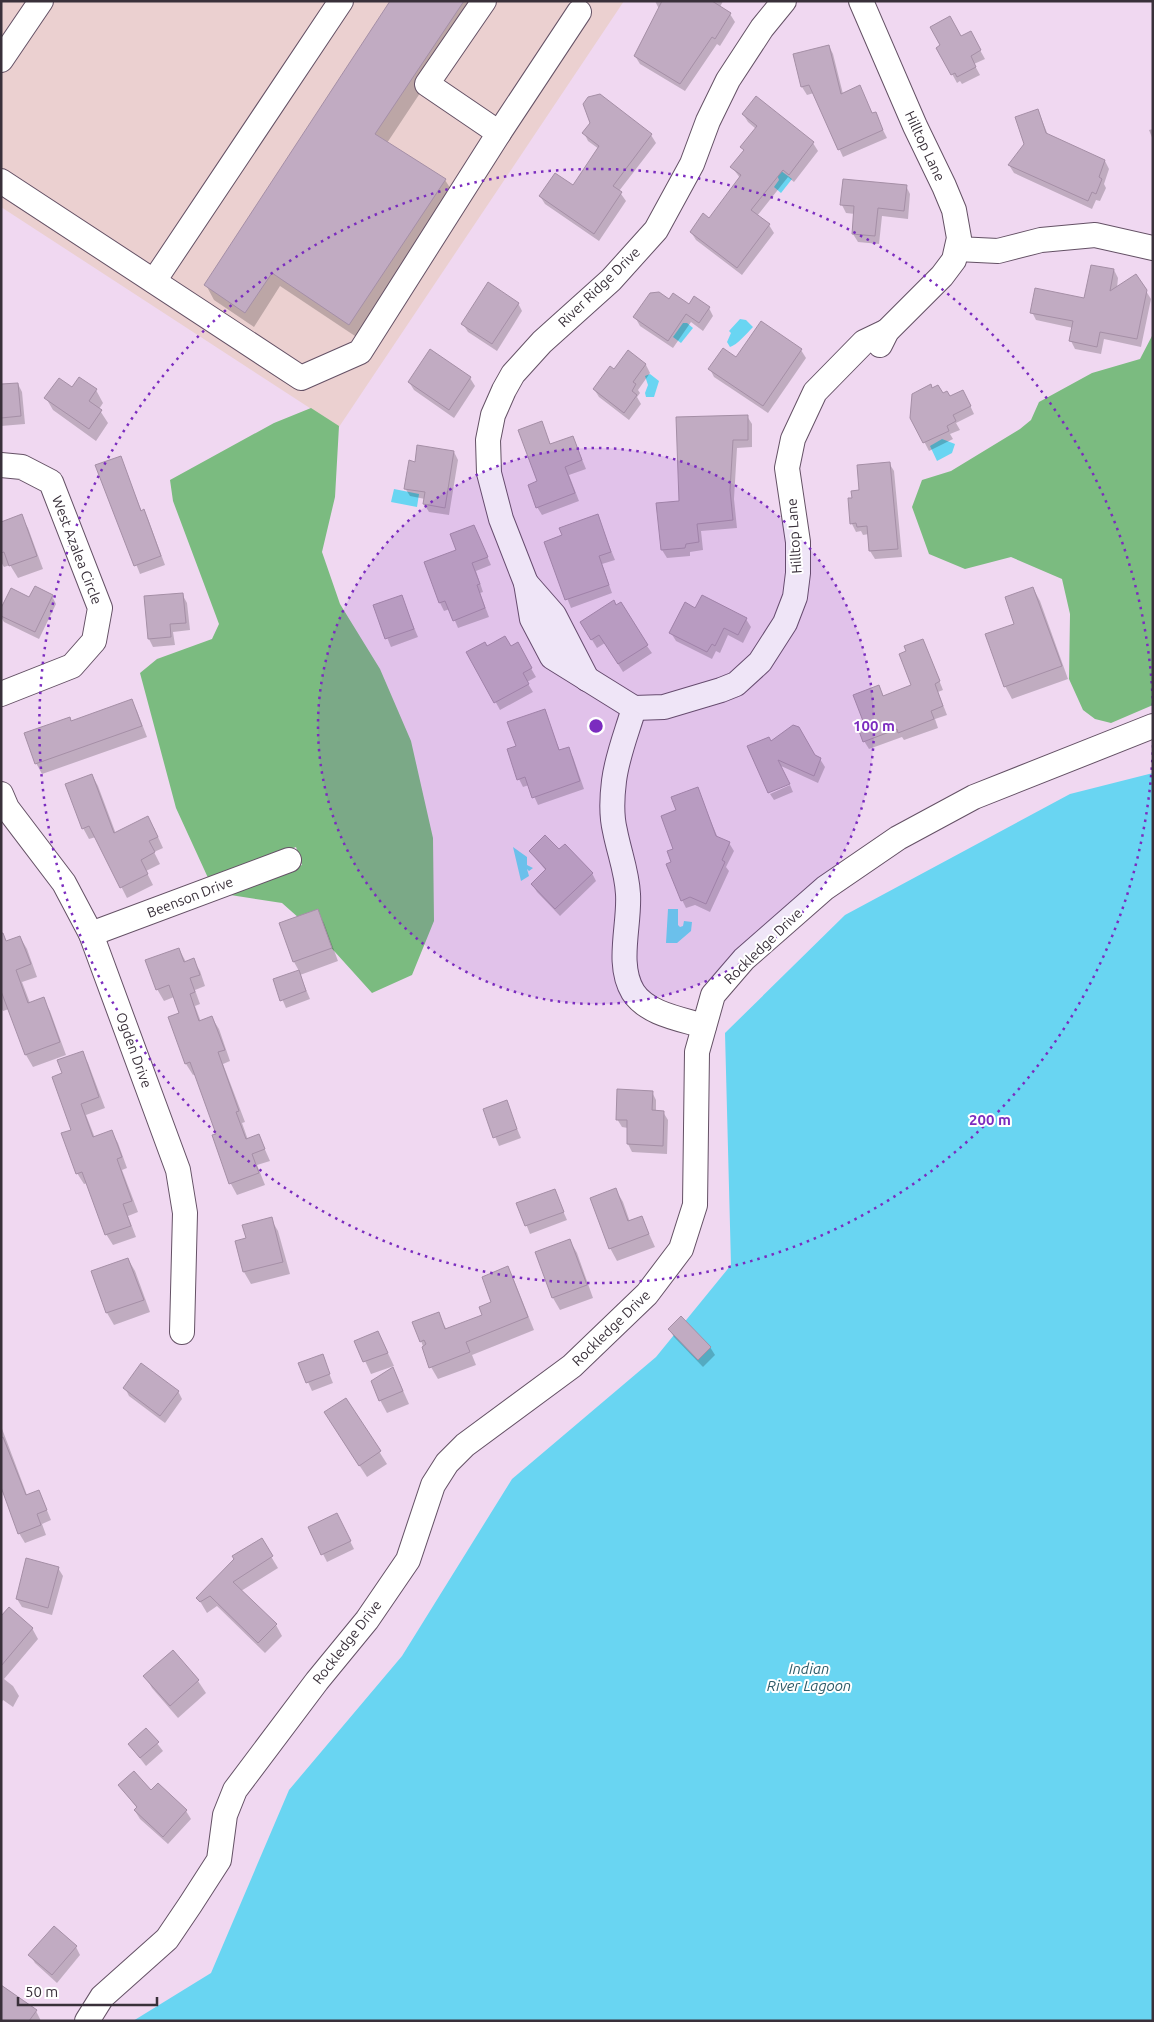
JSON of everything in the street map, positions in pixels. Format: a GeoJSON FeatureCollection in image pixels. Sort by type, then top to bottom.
{"type":"FeatureCollection","features":[{"type":"Feature","properties":{"kind":"street"},"geometry":{"type":"LineString","coordinates":[[1,60],[41,1]]}},
{"type":"Feature","properties":{"kind":"street"},"geometry":{"type":"LineString","coordinates":[[154,281],[341,1]]}},
{"type":"Feature","properties":{"kind":"street"},"geometry":{"type":"LineString","coordinates":[[484,1],[427,84],[499,133]]}},
{"type":"Feature","properties":{"kind":"street","name":"River Ridge Drive"},"geometry":{"type":"LineString","coordinates":[[634,708],[552,657],[532,619],[526,583],[501,519],[489,473],[488,440],[492,416],[513,374],[542,342],[610,280],[656,230],[692,164],[708,121],[728,80],[762,28],[784,1]]}},
{"type":"Feature","properties":{"kind":"street","name":"Hilltop Lane"},"geometry":{"type":"LineString","coordinates":[[634,708],[664,707],[736,684],[760,662],[785,623],[795,597],[798,573],[798,542],[787,468],[793,438],[805,416],[827,403],[875,355],[887,331],[942,276],[954,260],[960,238],[954,210],[859,3]]}},
{"type":"Feature","properties":{"kind":"street"},"geometry":{"type":"LineString","coordinates":[[1,181],[301,378],[360,352],[499,133],[575,5]]}},
{"type":"Feature","properties":{"kind":"street"},"geometry":{"type":"LineString","coordinates":[[957,249],[998,251],[1041,240],[1095,235],[1153,248]]}},
{"type":"Feature","properties":{"kind":"street","name":"West Azalea Circle"},"geometry":{"type":"LineString","coordinates":[[1,465],[22,467],[51,482],[100,608],[94,642],[72,666],[1,694]]}},
{"type":"Feature","properties":{"kind":"street"},"geometry":{"type":"LineString","coordinates":[[634,708],[618,761],[614,781],[613,807],[614,830],[626,873],[628,894],[625,946],[626,974],[633,992],[651,1008],[704,1026]]}},
{"type":"Feature","properties":{"kind":"street","name":"Rockledge Drive"},"geometry":{"type":"LineString","coordinates":[[87,2021],[102,1997],[167,1939],[190,1905],[219,1860],[225,1815],[235,1790],[317,1681],[367,1620],[408,1560],[433,1485],[447,1463],[465,1445],[572,1366],[647,1294],[681,1249],[695,1205],[697,1052],[713,995],[744,959],[825,888],[890,844],[974,797],[1153,726]]}},
{"type":"Feature","properties":{"kind":"street","name":"Ogden Drive"},"geometry":{"type":"LineString","coordinates":[[1,794],[7,808],[64,883],[91,934],[178,1170],[185,1213],[182,1332]]}},
{"type":"Feature","properties":{"kind":"street","name":"Beenson Drive"},"geometry":{"type":"LineString","coordinates":[[91,934],[289,860]]}},
{"type":"Feature","properties":{"kind":"shaded area"},"geometry":{"type":"Polygon","coordinates":[[[1,1],[624,1],[339,427],[1,207],[1,1]]]}},
{"type":"Feature","properties":{"kind":"green space"},"geometry":{"type":"Polygon","coordinates":[[[1153,334],[1153,705],[1111,723],[1095,719],[1083,710],[1069,679],[1070,614],[1062,579],[1011,557],[965,569],[929,554],[912,507],[922,480],[951,471],[1020,429],[1031,420],[1039,402],[1092,373],[1140,359],[1153,334]]]}},
{"type":"Feature","properties":{"kind":"green space"},"geometry":{"type":"Polygon","coordinates":[[[311,408],[339,426],[335,497],[322,552],[340,604],[380,669],[411,741],[433,838],[434,921],[412,975],[372,993],[326,942],[282,903],[224,894],[302,865],[296,847],[209,880],[176,808],[140,673],[157,659],[212,639],[219,624],[173,501],[170,480],[274,423],[311,408]]]}},
{"type":"Feature","properties":{"kind":"water"},"geometry":{"type":"Polygon","coordinates":[[[773,165],[792,179],[781,193],[774,187],[779,180],[773,165]]]}},
{"type":"Feature","properties":{"kind":"water"},"geometry":{"type":"Polygon","coordinates":[[[740,319],[746,320],[753,327],[730,347],[727,342],[731,333],[729,331],[740,319]]]}},
{"type":"Feature","properties":{"kind":"water"},"geometry":{"type":"Polygon","coordinates":[[[683,323],[687,323],[693,328],[681,343],[673,337],[683,323]]]}},
{"type":"Feature","properties":{"kind":"water"},"geometry":{"type":"Polygon","coordinates":[[[650,374],[659,381],[654,397],[646,397],[645,393],[648,385],[645,376],[650,374]]]}},
{"type":"Feature","properties":{"kind":"water"},"geometry":{"type":"Polygon","coordinates":[[[942,439],[955,444],[952,453],[937,461],[930,446],[942,439]]]}},
{"type":"Feature","properties":{"kind":"water"},"geometry":{"type":"Polygon","coordinates":[[[394,489],[419,494],[417,507],[391,502],[394,489]]]}},
{"type":"Feature","properties":{"kind":"water","name":"Indian River Lagoon"},"geometry":{"type":"Polygon","coordinates":[[[1153,773],[1153,2021],[133,2021],[211,1973],[289,1790],[402,1656],[512,1479],[656,1357],[731,1265],[725,1033],[845,915],[1070,794],[1153,773]]]}},
{"type":"Feature","properties":{"kind":"water"},"geometry":{"type":"Polygon","coordinates":[[[513,847],[527,857],[527,865],[533,868],[529,871],[527,869],[529,876],[521,881],[513,847]]]}},
{"type":"Feature","properties":{"kind":"water"},"geometry":{"type":"Polygon","coordinates":[[[668,909],[678,909],[678,925],[680,927],[683,926],[684,921],[692,922],[691,931],[677,943],[666,943],[668,909]]]}},
{"type":"Feature","properties":{"kind":"building"},"geometry":{"type":"Polygon","coordinates":[[[390,1],[464,1],[375,134],[446,179],[349,325],[272,273],[245,313],[204,285],[390,1]]]}},
{"type":"Feature","properties":{"kind":"building"},"geometry":{"type":"Polygon","coordinates":[[[662,1],[712,1],[731,13],[715,39],[712,37],[680,84],[634,56],[662,1]]]}},
{"type":"Feature","properties":{"kind":"building"},"geometry":{"type":"Polygon","coordinates":[[[950,16],[961,36],[971,31],[981,50],[971,56],[976,67],[957,77],[955,73],[951,75],[936,48],[940,45],[930,27],[950,16]]]}},
{"type":"Feature","properties":{"kind":"building"},"geometry":{"type":"Polygon","coordinates":[[[829,45],[841,94],[860,85],[872,113],[876,112],[883,130],[838,150],[809,85],[801,87],[793,54],[829,45]]]}},
{"type":"Feature","properties":{"kind":"building"},"geometry":{"type":"Polygon","coordinates":[[[600,94],[652,134],[613,186],[622,192],[594,234],[539,196],[555,173],[573,185],[599,146],[582,133],[590,123],[583,104],[588,97],[600,94]]]}},
{"type":"Feature","properties":{"kind":"building"},"geometry":{"type":"Polygon","coordinates":[[[756,96],[814,142],[789,175],[783,170],[751,210],[770,224],[737,268],[690,232],[703,213],[709,218],[741,175],[730,167],[744,150],[740,147],[757,126],[742,114],[756,96]]]}},
{"type":"Feature","properties":{"kind":"building"},"geometry":{"type":"Polygon","coordinates":[[[1038,109],[1046,133],[1105,160],[1099,177],[1102,179],[1096,194],[1092,192],[1088,201],[1008,165],[1024,144],[1015,117],[1038,109]]]}},
{"type":"Feature","properties":{"kind":"building"},"geometry":{"type":"Polygon","coordinates":[[[843,179],[907,185],[904,211],[878,208],[875,236],[852,234],[854,206],[840,205],[843,179]]]}},
{"type":"Feature","properties":{"kind":"building"},"geometry":{"type":"Polygon","coordinates":[[[1091,265],[1114,269],[1110,291],[1136,274],[1147,290],[1137,339],[1100,332],[1097,347],[1069,341],[1073,321],[1030,313],[1035,288],[1084,298],[1091,265]]]}},
{"type":"Feature","properties":{"kind":"building"},"geometry":{"type":"Polygon","coordinates":[[[488,282],[519,303],[492,344],[461,324],[488,282]]]}},
{"type":"Feature","properties":{"kind":"building"},"geometry":{"type":"Polygon","coordinates":[[[659,292],[669,299],[673,293],[689,304],[694,296],[710,307],[699,323],[686,314],[668,341],[633,317],[650,293],[659,292]]]}},
{"type":"Feature","properties":{"kind":"building"},"geometry":{"type":"Polygon","coordinates":[[[761,321],[802,349],[763,406],[708,369],[723,348],[736,357],[761,321]]]}},
{"type":"Feature","properties":{"kind":"building"},"geometry":{"type":"Polygon","coordinates":[[[430,349],[471,377],[449,410],[408,382],[430,349]]]}},
{"type":"Feature","properties":{"kind":"building"},"geometry":{"type":"Polygon","coordinates":[[[628,350],[646,364],[633,382],[636,384],[632,391],[637,395],[624,413],[593,389],[610,366],[614,369],[628,350]]]}},
{"type":"Feature","properties":{"kind":"building"},"geometry":{"type":"Polygon","coordinates":[[[79,377],[97,389],[89,401],[102,410],[89,429],[44,398],[59,378],[72,387],[79,377]]]}},
{"type":"Feature","properties":{"kind":"building"},"geometry":{"type":"Polygon","coordinates":[[[18,383],[21,416],[1,418],[1,384],[18,383]]]}},
{"type":"Feature","properties":{"kind":"building"},"geometry":{"type":"Polygon","coordinates":[[[931,384],[932,388],[938,385],[943,393],[947,391],[950,396],[963,390],[971,406],[953,415],[956,421],[947,426],[949,431],[923,443],[910,418],[912,394],[931,384]]]}},
{"type":"Feature","properties":{"kind":"building"},"geometry":{"type":"Polygon","coordinates":[[[748,415],[748,440],[733,440],[730,490],[733,520],[697,524],[699,542],[686,544],[685,548],[661,550],[656,503],[679,501],[676,417],[748,415]]]}},
{"type":"Feature","properties":{"kind":"building"},"geometry":{"type":"Polygon","coordinates":[[[542,421],[550,444],[573,436],[582,460],[565,467],[575,493],[536,508],[528,485],[537,481],[518,430],[542,421]]]}},
{"type":"Feature","properties":{"kind":"building"},"geometry":{"type":"Polygon","coordinates":[[[417,445],[454,451],[445,508],[423,504],[425,492],[404,489],[409,460],[415,462],[417,445]]]}},
{"type":"Feature","properties":{"kind":"building"},"geometry":{"type":"Polygon","coordinates":[[[121,456],[141,511],[144,509],[161,556],[134,566],[95,465],[121,456]]]}},
{"type":"Feature","properties":{"kind":"building"},"geometry":{"type":"Polygon","coordinates":[[[890,462],[898,549],[869,551],[867,526],[857,527],[856,523],[850,524],[848,498],[852,498],[851,491],[859,490],[857,465],[890,462]]]}},
{"type":"Feature","properties":{"kind":"building"},"geometry":{"type":"Polygon","coordinates":[[[22,514],[37,556],[9,566],[4,552],[1,553],[1,522],[22,514]]]}},
{"type":"Feature","properties":{"kind":"building"},"geometry":{"type":"Polygon","coordinates":[[[598,514],[611,552],[599,556],[609,585],[565,600],[544,542],[562,535],[559,528],[598,514]]]}},
{"type":"Feature","properties":{"kind":"building"},"geometry":{"type":"Polygon","coordinates":[[[474,525],[488,557],[472,563],[480,584],[477,585],[485,608],[453,621],[445,601],[439,603],[424,562],[456,550],[450,534],[474,525]]]}},
{"type":"Feature","properties":{"kind":"building"},"geometry":{"type":"Polygon","coordinates":[[[35,586],[53,595],[35,632],[1,616],[1,608],[11,588],[29,597],[35,586]]]}},
{"type":"Feature","properties":{"kind":"building"},"geometry":{"type":"Polygon","coordinates":[[[1033,587],[1062,666],[1004,687],[985,634],[1014,624],[1005,597],[1033,587]]]}},
{"type":"Feature","properties":{"kind":"building"},"geometry":{"type":"Polygon","coordinates":[[[183,593],[186,623],[170,624],[171,637],[148,639],[144,596],[183,593]]]}},
{"type":"Feature","properties":{"kind":"building"},"geometry":{"type":"Polygon","coordinates":[[[402,595],[414,629],[385,639],[373,605],[402,595]]]}},
{"type":"Feature","properties":{"kind":"building"},"geometry":{"type":"Polygon","coordinates":[[[702,595],[747,618],[738,635],[724,628],[715,646],[712,644],[707,652],[669,633],[685,602],[695,608],[702,595]]]}},
{"type":"Feature","properties":{"kind":"building"},"geometry":{"type":"Polygon","coordinates":[[[614,600],[616,605],[621,602],[648,645],[618,664],[599,635],[591,640],[580,622],[614,600]]]}},
{"type":"Feature","properties":{"kind":"building"},"geometry":{"type":"Polygon","coordinates":[[[505,636],[511,646],[518,642],[532,668],[523,673],[529,684],[494,703],[466,652],[485,642],[487,646],[505,636]]]}},
{"type":"Feature","properties":{"kind":"building"},"geometry":{"type":"Polygon","coordinates":[[[923,639],[940,681],[935,684],[943,706],[931,711],[934,719],[898,733],[897,729],[863,742],[856,723],[863,721],[853,695],[879,685],[883,696],[911,685],[899,654],[906,651],[904,646],[923,639]]]}},
{"type":"Feature","properties":{"kind":"building"},"geometry":{"type":"Polygon","coordinates":[[[132,699],[142,726],[35,764],[24,733],[70,717],[71,721],[132,699]]]}},
{"type":"Feature","properties":{"kind":"building"},"geometry":{"type":"Polygon","coordinates":[[[545,709],[559,750],[569,747],[580,781],[532,798],[525,777],[517,780],[507,749],[516,746],[507,722],[545,709]]]}},
{"type":"Feature","properties":{"kind":"building"},"geometry":{"type":"Polygon","coordinates":[[[793,725],[799,727],[815,755],[821,758],[814,776],[778,760],[790,784],[768,793],[747,746],[769,737],[771,741],[793,725]]]}},
{"type":"Feature","properties":{"kind":"building"},"geometry":{"type":"Polygon","coordinates":[[[92,774],[114,833],[148,816],[158,837],[149,841],[155,852],[141,860],[148,874],[120,888],[89,826],[82,829],[65,784],[92,774]]]}},
{"type":"Feature","properties":{"kind":"building"},"geometry":{"type":"Polygon","coordinates":[[[698,787],[716,836],[730,842],[722,860],[725,862],[706,904],[690,897],[681,901],[666,864],[671,862],[667,851],[673,849],[661,816],[676,810],[671,797],[698,787]]]}},
{"type":"Feature","properties":{"kind":"building"},"geometry":{"type":"Polygon","coordinates":[[[545,835],[559,849],[565,844],[593,873],[555,909],[531,884],[546,869],[529,851],[545,835]]]}},
{"type":"Feature","properties":{"kind":"building"},"geometry":{"type":"Polygon","coordinates":[[[318,909],[332,948],[293,962],[279,923],[318,909]]]}},
{"type":"Feature","properties":{"kind":"building"},"geometry":{"type":"Polygon","coordinates":[[[1,933],[3,933],[6,941],[20,936],[31,964],[16,970],[28,1003],[44,997],[60,1042],[25,1055],[1,991],[1,933]]]}},
{"type":"Feature","properties":{"kind":"building"},"geometry":{"type":"Polygon","coordinates":[[[179,948],[184,962],[194,958],[200,975],[190,978],[195,992],[190,994],[199,1021],[212,1016],[225,1050],[218,1052],[239,1111],[236,1112],[246,1139],[259,1134],[265,1149],[252,1154],[259,1173],[229,1184],[212,1135],[216,1134],[190,1062],[185,1064],[168,1017],[179,1013],[169,985],[156,990],[145,960],[179,948]]]}},
{"type":"Feature","properties":{"kind":"building"},"geometry":{"type":"Polygon","coordinates":[[[299,970],[306,991],[280,1001],[273,979],[299,970]]]}},
{"type":"Feature","properties":{"kind":"building"},"geometry":{"type":"Polygon","coordinates":[[[83,1051],[99,1097],[81,1104],[93,1137],[112,1130],[122,1157],[117,1159],[132,1201],[123,1204],[131,1226],[105,1235],[82,1172],[76,1174],[61,1133],[71,1130],[52,1077],[62,1073],[57,1060],[83,1051]]]}},
{"type":"Feature","properties":{"kind":"building"},"geometry":{"type":"Polygon","coordinates":[[[617,1089],[653,1091],[652,1110],[664,1111],[663,1146],[627,1144],[627,1120],[616,1120],[617,1089]]]}},
{"type":"Feature","properties":{"kind":"building"},"geometry":{"type":"Polygon","coordinates":[[[507,1100],[517,1129],[493,1138],[483,1109],[507,1100]]]}},
{"type":"Feature","properties":{"kind":"building"},"geometry":{"type":"Polygon","coordinates":[[[616,1188],[628,1221],[642,1216],[649,1234],[609,1249],[590,1198],[616,1188]]]}},
{"type":"Feature","properties":{"kind":"building"},"geometry":{"type":"Polygon","coordinates":[[[555,1189],[564,1212],[525,1226],[516,1203],[555,1189]]]}},
{"type":"Feature","properties":{"kind":"building"},"geometry":{"type":"Polygon","coordinates":[[[272,1217],[283,1262],[243,1272],[235,1241],[246,1238],[242,1225],[272,1217]]]}},
{"type":"Feature","properties":{"kind":"building"},"geometry":{"type":"Polygon","coordinates":[[[570,1239],[587,1285],[552,1298],[535,1252],[570,1239]]]}},
{"type":"Feature","properties":{"kind":"building"},"geometry":{"type":"Polygon","coordinates":[[[128,1258],[144,1300],[106,1313],[91,1271],[128,1258]]]}},
{"type":"Feature","properties":{"kind":"building"},"geometry":{"type":"Polygon","coordinates":[[[508,1266],[528,1317],[466,1342],[470,1352],[429,1368],[422,1347],[426,1344],[424,1340],[420,1342],[412,1322],[439,1312],[445,1329],[482,1315],[479,1307],[491,1302],[482,1277],[508,1266]]]}},
{"type":"Feature","properties":{"kind":"building"},"geometry":{"type":"Polygon","coordinates":[[[681,1316],[711,1347],[698,1360],[668,1329],[681,1316]]]}},
{"type":"Feature","properties":{"kind":"building"},"geometry":{"type":"Polygon","coordinates":[[[378,1331],[388,1353],[363,1362],[354,1341],[378,1331]]]}},
{"type":"Feature","properties":{"kind":"building"},"geometry":{"type":"Polygon","coordinates":[[[323,1354],[330,1374],[306,1383],[298,1363],[323,1354]]]}},
{"type":"Feature","properties":{"kind":"building"},"geometry":{"type":"Polygon","coordinates":[[[141,1363],[179,1391],[160,1416],[123,1388],[141,1363]]]}},
{"type":"Feature","properties":{"kind":"building"},"geometry":{"type":"Polygon","coordinates":[[[393,1367],[403,1391],[379,1401],[371,1381],[393,1367]]]}},
{"type":"Feature","properties":{"kind":"building"},"geometry":{"type":"Polygon","coordinates":[[[346,1398],[381,1451],[359,1466],[324,1412],[346,1398]]]}},
{"type":"Feature","properties":{"kind":"building"},"geometry":{"type":"Polygon","coordinates":[[[3,1437],[26,1495],[39,1490],[47,1510],[37,1514],[41,1525],[18,1534],[1,1487],[1,1438],[3,1437]]]}},
{"type":"Feature","properties":{"kind":"building"},"geometry":{"type":"Polygon","coordinates":[[[337,1513],[351,1541],[321,1555],[308,1527],[337,1513]]]}},
{"type":"Feature","properties":{"kind":"building"},"geometry":{"type":"Polygon","coordinates":[[[262,1538],[273,1556],[233,1582],[277,1624],[258,1643],[210,1596],[200,1602],[196,1598],[234,1559],[232,1556],[262,1538]]]}},
{"type":"Feature","properties":{"kind":"building"},"geometry":{"type":"Polygon","coordinates":[[[26,1558],[59,1567],[48,1608],[16,1599],[26,1558]]]}},
{"type":"Feature","properties":{"kind":"building"},"geometry":{"type":"Polygon","coordinates":[[[9,1607],[33,1628],[1,1666],[1,1616],[9,1607]]]}},
{"type":"Feature","properties":{"kind":"building"},"geometry":{"type":"Polygon","coordinates":[[[173,1650],[199,1680],[170,1706],[143,1676],[173,1650]]]}},
{"type":"Feature","properties":{"kind":"building"},"geometry":{"type":"Polygon","coordinates":[[[146,1728],[159,1742],[140,1758],[128,1744],[146,1728]]]}},
{"type":"Feature","properties":{"kind":"building"},"geometry":{"type":"Polygon","coordinates":[[[134,1771],[151,1790],[158,1783],[187,1810],[163,1837],[134,1810],[137,1807],[118,1785],[134,1771]]]}},
{"type":"Feature","properties":{"kind":"building"},"geometry":{"type":"Polygon","coordinates":[[[54,1926],[77,1946],[52,1975],[28,1955],[54,1926]]]}},
{"type":"Feature","properties":{"kind":"building"},"geometry":{"type":"Polygon","coordinates":[[[1,1985],[37,2010],[29,2021],[1,2021],[1,1985]]]}}]}
